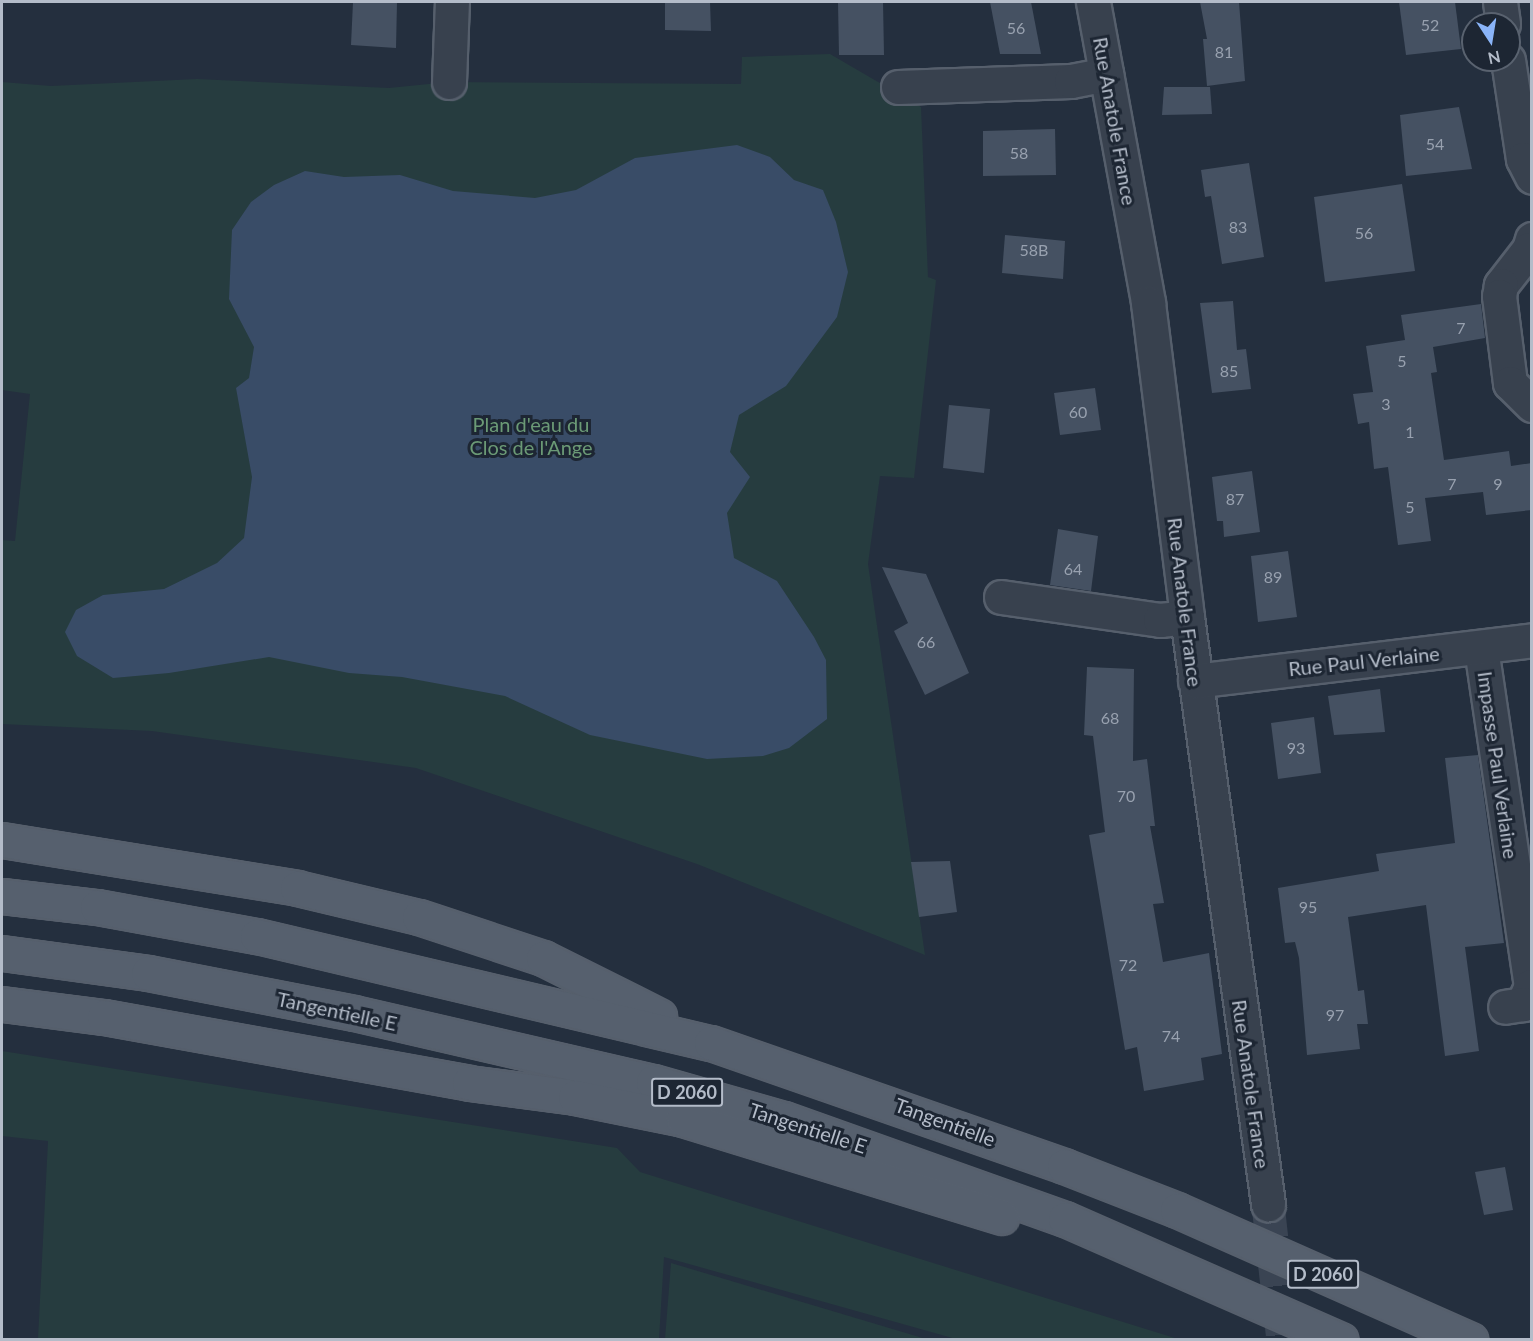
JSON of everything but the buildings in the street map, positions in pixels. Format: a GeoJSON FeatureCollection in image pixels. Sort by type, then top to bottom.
{"type":"FeatureCollection","features":[{"type":"Feature","properties":{"kind":"main road"},"geometry":{"type":"LineString","coordinates":[[2,840],[297,888],[419,917],[543,958],[711,1043]]}},
{"type":"Feature","properties":{"kind":"main road","name":"D 2060"},"geometry":{"type":"LineString","coordinates":[[2,896],[97,907],[257,936],[711,1043]]}},
{"type":"Feature","properties":{"kind":"main road","name":"Tangentielle E"},"geometry":{"type":"LineString","coordinates":[[2,953],[148,973],[228,988],[653,1082],[913,1162],[1065,1219],[1209,1280],[1341,1340]]}},
{"type":"Feature","properties":{"kind":"main road"},"geometry":{"type":"LineString","coordinates":[[2,1004],[104,1017],[469,1083],[575,1097],[683,1119],[1209,1280]]}},
{"type":"Feature","properties":{"kind":"main road","name":"Tangentielle"},"geometry":{"type":"LineString","coordinates":[[711,1043],[880,1099],[1177,1210],[1470,1340]]}},
{"type":"Feature","properties":{"kind":"street"},"geometry":{"type":"LineString","coordinates":[[449,82],[452,2]]}},
{"type":"Feature","properties":{"kind":"street","name":"Rue Anatole France"},"geometry":{"type":"LineString","coordinates":[[1093,2],[1148,303],[1195,681],[1268,1204]]}},
{"type":"Feature","properties":{"kind":"street"},"geometry":{"type":"LineString","coordinates":[[1510,72],[1523,159],[1532,177]]}},
{"type":"Feature","properties":{"kind":"street"},"geometry":{"type":"LineString","coordinates":[[898,87],[1071,81],[1106,74]]}},
{"type":"Feature","properties":{"kind":"street"},"geometry":{"type":"LineString","coordinates":[[1532,239],[1529,249],[1501,285],[1499,296],[1510,382],[1532,405]]}},
{"type":"Feature","properties":{"kind":"street"},"geometry":{"type":"LineString","coordinates":[[1001,597],[1160,620],[1187,617]]}},
{"type":"Feature","properties":{"kind":"street","name":"Rue Paul Verlaine"},"geometry":{"type":"LineString","coordinates":[[1195,681],[1532,640]]}},
{"type":"Feature","properties":{"kind":"street","name":"Impasse Paul Verlaine"},"geometry":{"type":"LineString","coordinates":[[1481,648],[1531,986],[1523,1004],[1505,1007]]}},
{"type":"Feature","properties":{"kind":"green space","name":"Plan d'eau du Clos de l'Ange"},"geometry":{"type":"Polygon","coordinates":[[[830,54],[921,107],[928,277],[936,280],[914,478],[880,476],[868,564],[925,955],[697,864],[416,768],[152,731],[2,724],[2,540],[15,541],[30,394],[2,390],[2,82],[51,86],[197,79],[389,88],[449,82],[741,84],[742,57],[830,54]]]}},
{"type":"Feature","properties":{"kind":"green space"},"geometry":{"type":"Polygon","coordinates":[[[2,1051],[617,1148],[640,1172],[1178,1339],[956,1339],[664,1257],[659,1339],[38,1339],[48,1141],[2,1136],[2,1051]]]}},
{"type":"Feature","properties":{"kind":"green space"},"geometry":{"type":"Polygon","coordinates":[[[671,1263],[926,1339],[665,1339],[671,1263]]]}},
{"type":"Feature","properties":{"kind":"water"},"geometry":{"type":"Polygon","coordinates":[[[737,145],[770,157],[794,180],[823,190],[836,222],[848,272],[837,317],[786,386],[739,415],[730,452],[750,477],[727,513],[734,558],[777,581],[814,637],[826,660],[827,719],[789,748],[763,756],[707,759],[590,735],[505,696],[402,677],[349,673],[269,657],[169,673],[113,678],[77,656],[65,632],[76,610],[103,595],[164,589],[217,563],[244,538],[252,477],[236,388],[249,378],[254,347],[229,299],[232,230],[251,202],[274,185],[305,171],[344,177],[400,175],[453,191],[535,198],[576,190],[635,158],[737,145]]]}},
{"type":"Feature","properties":{"kind":"tunnel"},"geometry":{"type":"LineString","coordinates":[[1268,1204],[1283,1340]]}}]}
